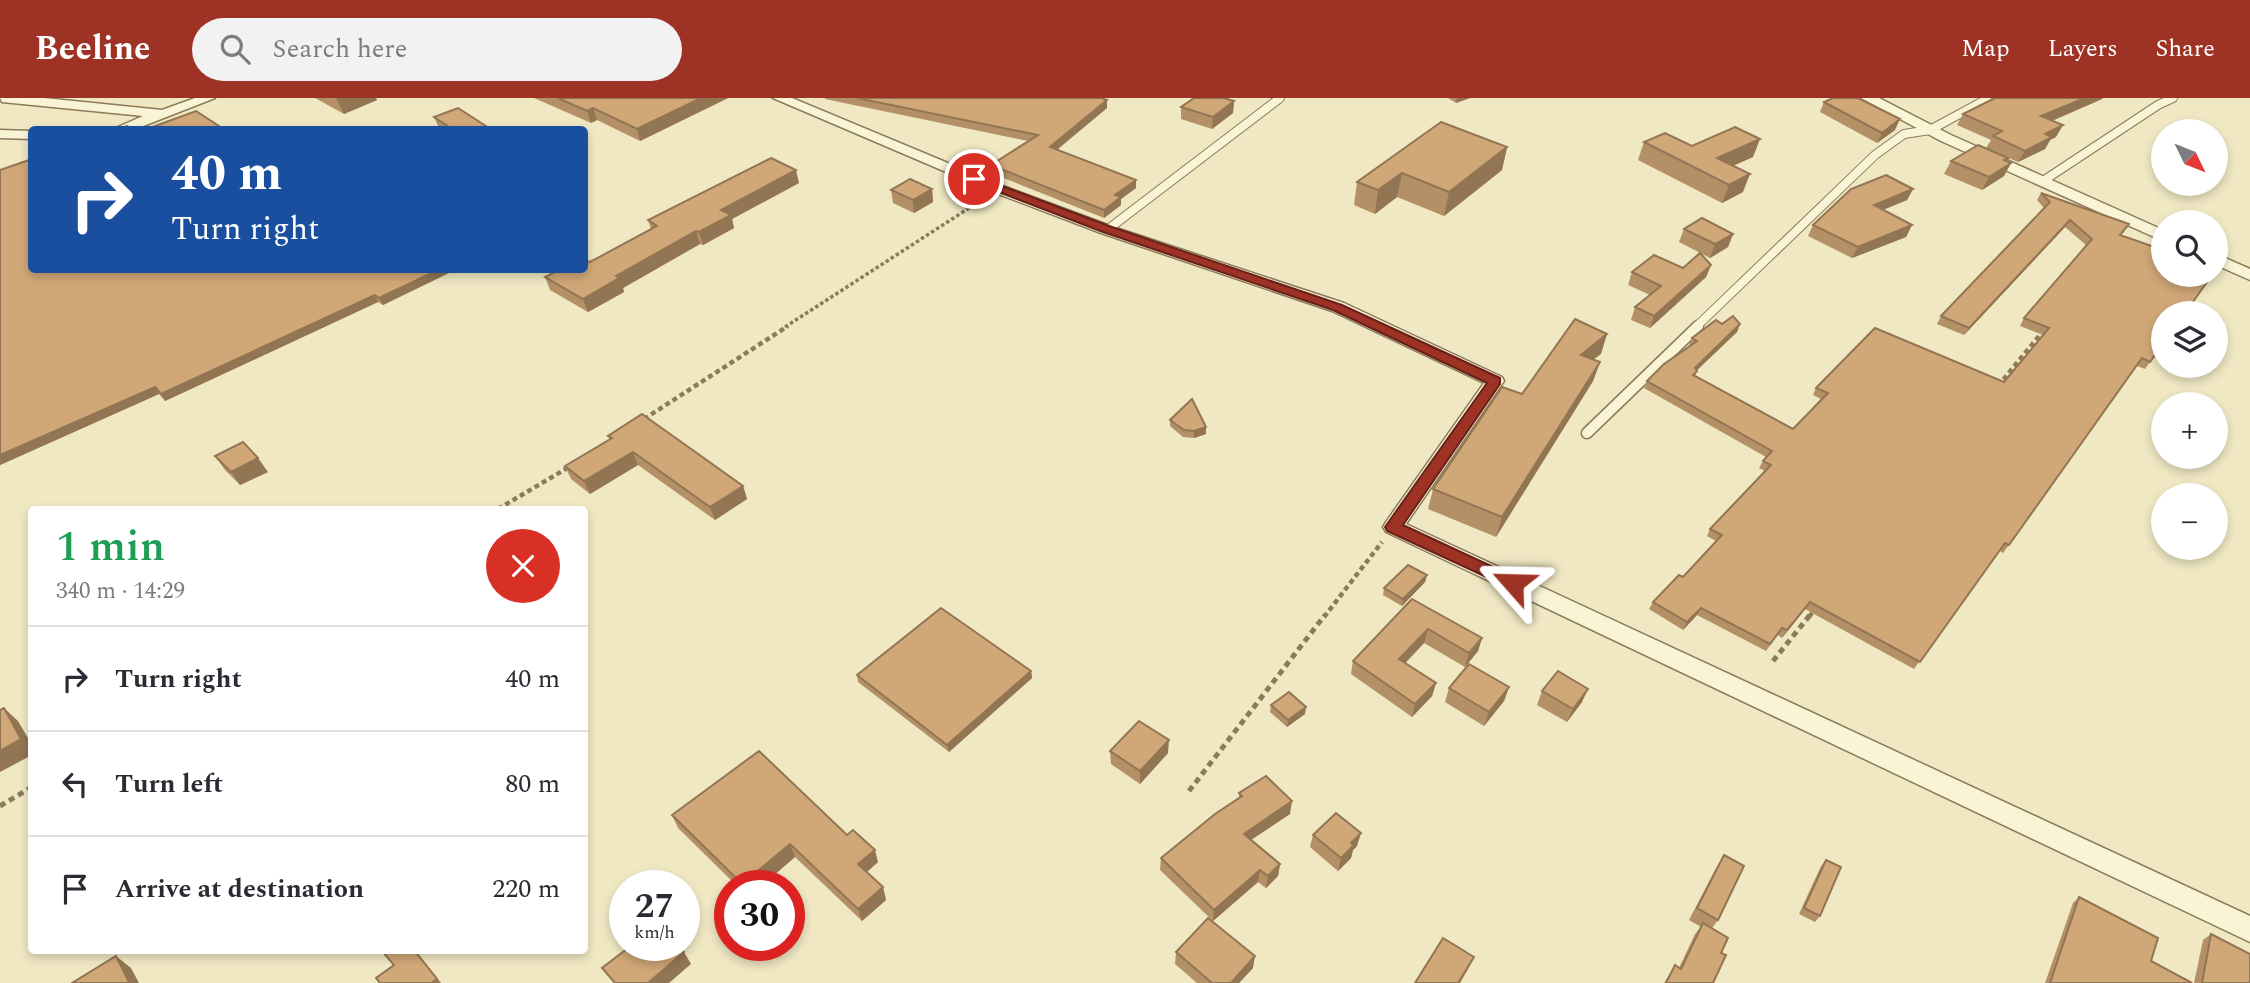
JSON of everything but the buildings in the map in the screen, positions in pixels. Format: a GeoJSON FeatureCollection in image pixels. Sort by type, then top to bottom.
{"type":"FeatureCollection","features":[{"type":"Feature","properties":{"kind":"street"},"geometry":{"type":"LineString","coordinates":[[2,98],[162,114]]}},
{"type":"Feature","properties":{"kind":"street"},"geometry":{"type":"LineString","coordinates":[[129,126],[208,98]]}},
{"type":"Feature","properties":{"kind":"street"},"geometry":{"type":"LineString","coordinates":[[780,98],[998,189],[1107,230],[1338,307],[1495,381],[1393,527],[2250,929]]}},
{"type":"Feature","properties":{"kind":"street"},"geometry":{"type":"LineString","coordinates":[[1868,98],[1930,130],[2151,230]]}},
{"type":"Feature","properties":{"kind":"street"},"geometry":{"type":"LineString","coordinates":[[0,134],[28,135]]}},
{"type":"Feature","properties":{"kind":"street"},"geometry":{"type":"LineString","coordinates":[[2228,265],[2250,275]]}},
{"type":"Feature","properties":{"kind":"lane"},"geometry":{"type":"LineString","coordinates":[[1107,230],[1280,98]]}},
{"type":"Feature","properties":{"kind":"lane"},"geometry":{"type":"LineString","coordinates":[[1587,433],[1875,155],[1904,134],[1930,130],[1989,98]]}},
{"type":"Feature","properties":{"kind":"lane"},"geometry":{"type":"LineString","coordinates":[[2043,181],[2158,105],[2173,98]]}},
{"type":"Feature","properties":{"kind":"path"},"geometry":{"type":"LineString","coordinates":[[641,421],[998,189]]}},
{"type":"Feature","properties":{"kind":"path"},"geometry":{"type":"LineString","coordinates":[[1991,395],[2052,320]]}},
{"type":"Feature","properties":{"kind":"path"},"geometry":{"type":"LineString","coordinates":[[503,506],[573,465]]}},
{"type":"Feature","properties":{"kind":"path"},"geometry":{"type":"LineString","coordinates":[[1189,791],[1393,527]]}},
{"type":"Feature","properties":{"kind":"path"},"geometry":{"type":"LineString","coordinates":[[1773,661],[1816,608]]}},
{"type":"Feature","properties":{"kind":"path"},"geometry":{"type":"LineString","coordinates":[[0,806],[28,790]]}},
{"type":"Feature","properties":{"kind":"route"},"geometry":{"type":"LineString","coordinates":[[974,179],[1107,230],[1338,307],[1495,381],[1393,527],[1513,583]]}}]}
